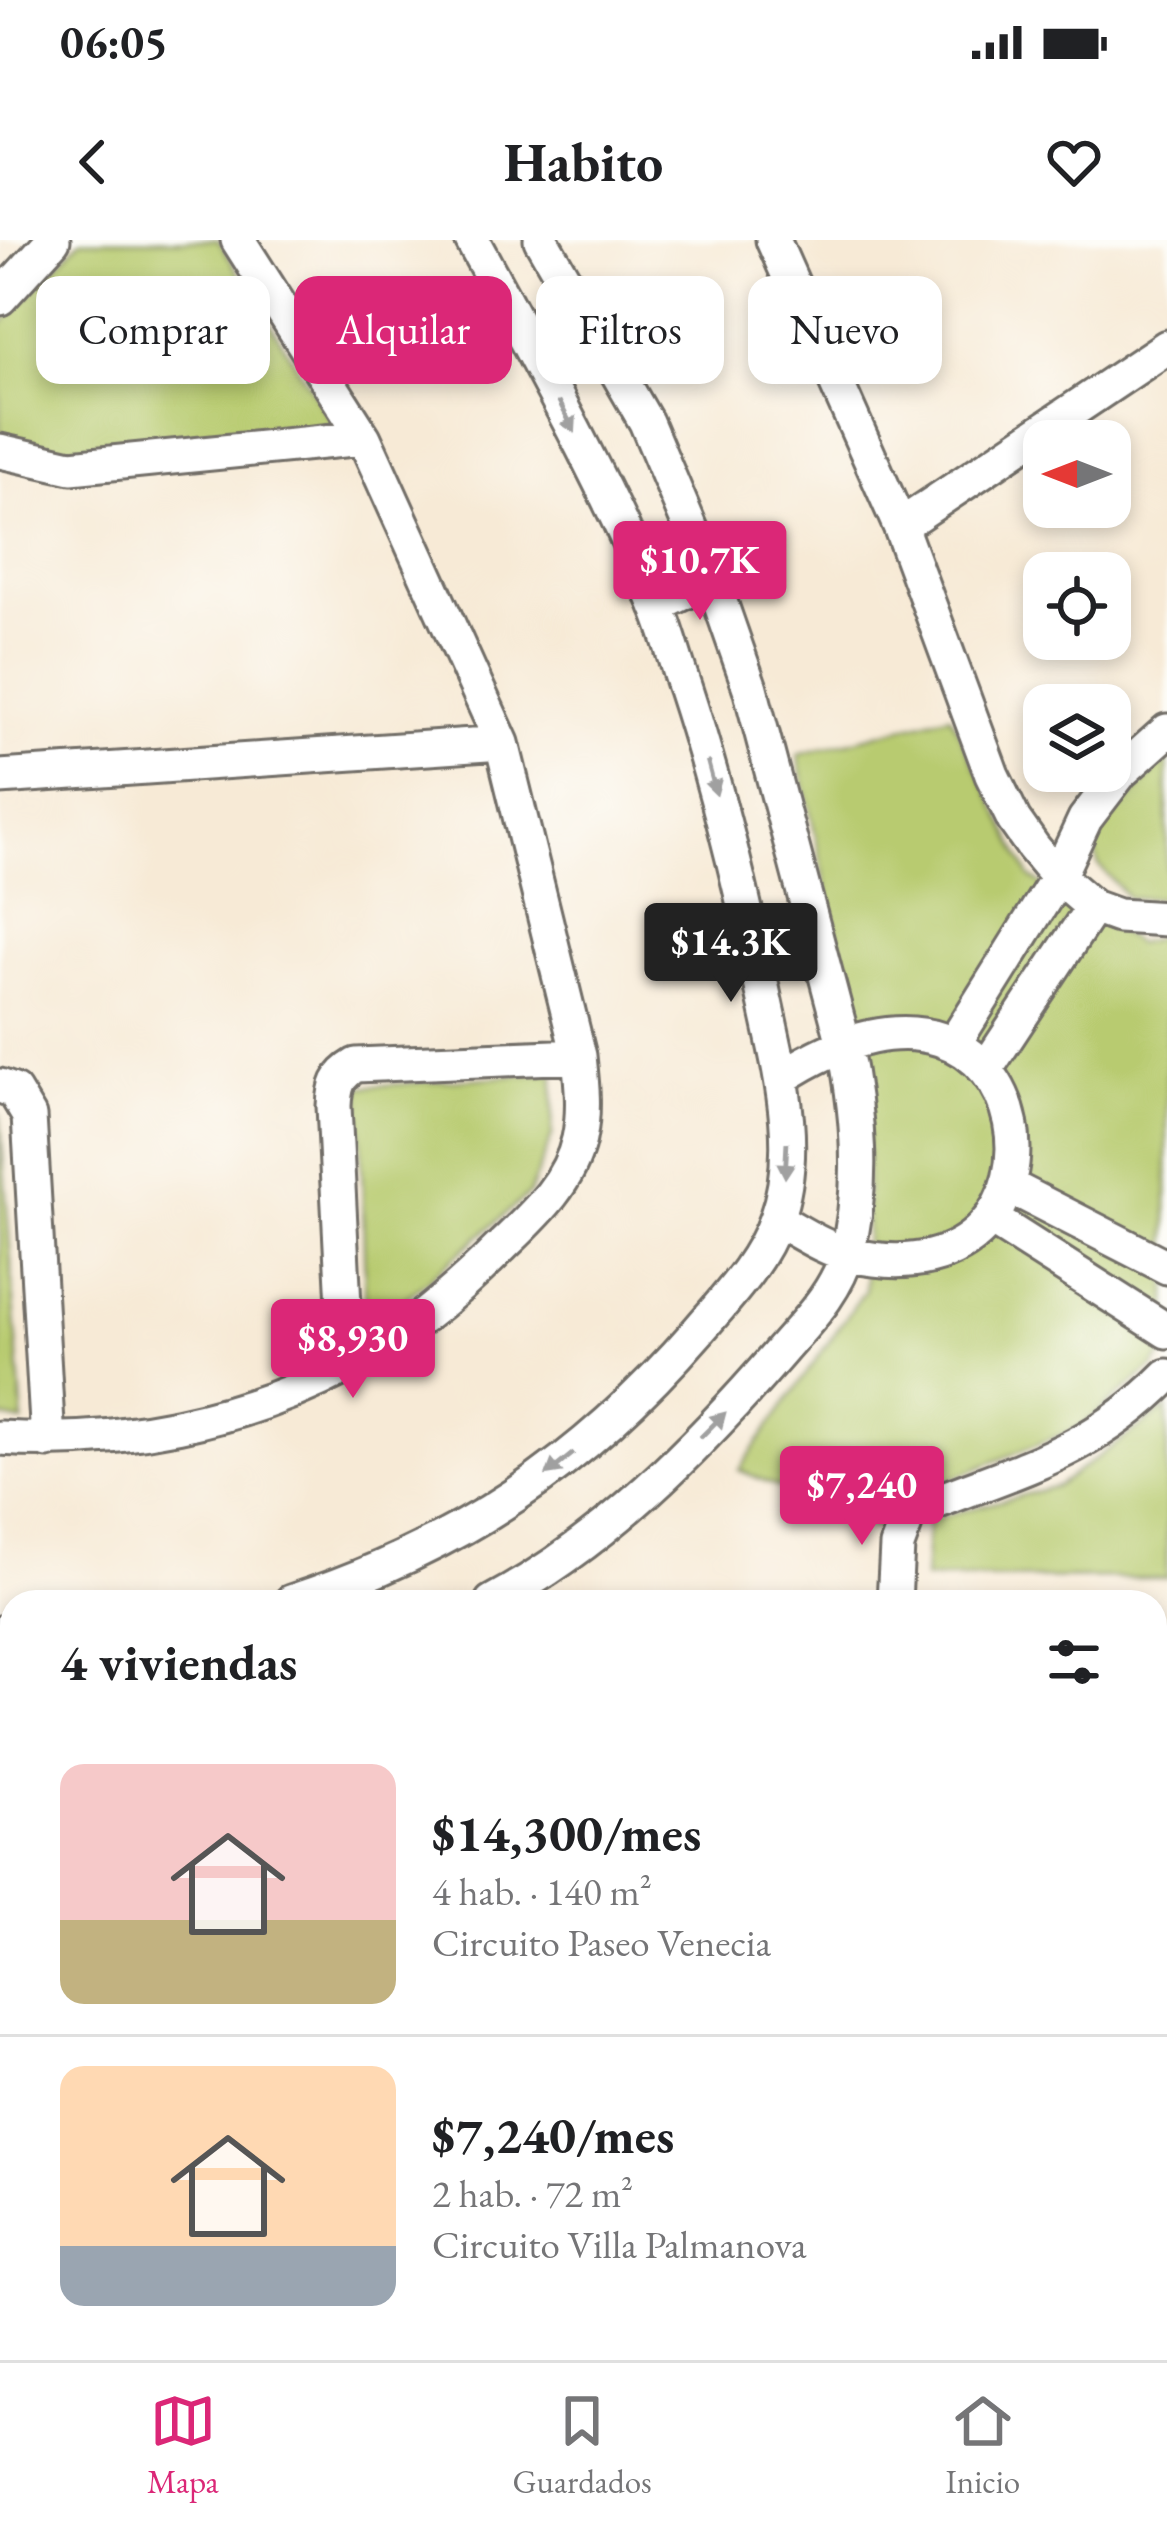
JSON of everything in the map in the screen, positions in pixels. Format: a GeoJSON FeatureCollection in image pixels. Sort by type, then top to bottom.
{"type":"FeatureCollection","features":[{"type":"Feature","properties":{"kind":"street"},"geometry":{"type":"LineString","coordinates":[[0,298],[53,240]]}},
{"type":"Feature","properties":{"kind":"street"},"geometry":{"type":"LineString","coordinates":[[0,1438],[103,1437],[182,1423],[250,1406],[347,1366],[470,1278],[548,1202],[570,1168],[579,1140],[584,1102],[579,1056],[502,743],[364,438],[238,240]]}},
{"type":"Feature","properties":{"kind":"street"},"geometry":{"type":"LineString","coordinates":[[327,1590],[366,1577],[482,1519],[541,1480],[609,1425],[661,1374],[754,1263],[776,1220],[787,1175],[781,1078],[735,864],[701,739],[657,606],[566,413],[472,240]]}},
{"type":"Feature","properties":{"kind":"street"},"geometry":{"type":"LineString","coordinates":[[511,1590],[577,1548],[657,1482],[808,1320],[832,1287],[847,1254],[858,1151],[854,1092],[844,1044],[756,708],[712,578],[646,422],[541,240]]}},
{"type":"Feature","properties":{"kind":"street"},"geometry":{"type":"LineString","coordinates":[[772,240],[901,526],[992,775],[1014,820],[1058,877],[1093,908],[1118,916],[1167,919]]}},
{"type":"Feature","properties":{"kind":"street"},"geometry":{"type":"LineString","coordinates":[[901,526],[1167,347]]}},
{"type":"Feature","properties":{"kind":"street"},"geometry":{"type":"LineString","coordinates":[[0,451],[70,467],[364,438]]}},
{"type":"Feature","properties":{"kind":"street"},"geometry":{"type":"LineString","coordinates":[[657,606],[712,578]]}},
{"type":"Feature","properties":{"kind":"street"},"geometry":{"type":"LineString","coordinates":[[955,1042],[1058,877],[1085,819],[1120,772],[1167,730]]}},
{"type":"Feature","properties":{"kind":"street"},"geometry":{"type":"LineString","coordinates":[[0,777],[502,743]]}},
{"type":"Feature","properties":{"kind":"street"},"geometry":{"type":"LineString","coordinates":[[986,1069],[1093,908]]}},
{"type":"Feature","properties":{"kind":"street"},"geometry":{"type":"LineString","coordinates":[[776,1220],[847,1254],[891,1261],[923,1257],[958,1244],[993,1220],[1009,1186],[1015,1156],[1003,1095],[986,1069],[955,1042],[916,1033],[883,1034],[814,1056],[781,1078]]}},
{"type":"Feature","properties":{"kind":"street"},"geometry":{"type":"LineString","coordinates":[[347,1366],[334,1106],[335,1084],[343,1072],[356,1065],[579,1056]]}},
{"type":"Feature","properties":{"kind":"street"},"geometry":{"type":"LineString","coordinates":[[0,1086],[14,1090],[29,1116],[47,1441]]}},
{"type":"Feature","properties":{"kind":"street"},"geometry":{"type":"LineString","coordinates":[[1009,1186],[1167,1267]]}},
{"type":"Feature","properties":{"kind":"street"},"geometry":{"type":"LineString","coordinates":[[993,1220],[1167,1331]]}},
{"type":"Feature","properties":{"kind":"street"},"geometry":{"type":"LineString","coordinates":[[895,1590],[897,1546],[909,1514],[1071,1449],[1131,1412],[1167,1376]]}},
{"type":"Feature","properties":{"kind":"green space"},"geometry":{"type":"Polygon","coordinates":[[[81,240],[218,240],[241,276],[47,276],[81,240]]]}},
{"type":"Feature","properties":{"kind":"green space"},"geometry":{"type":"Polygon","coordinates":[[[36,288],[36,384],[270,384],[270,323],[294,361],[294,384],[308,384],[335,427],[72,453],[0,438],[0,326],[36,288]]]}},
{"type":"Feature","properties":{"kind":"green space"},"geometry":{"type":"Polygon","coordinates":[[[950,715],[1030,877],[1136,943],[1167,936],[1167,1349],[1153,1368],[1080,1427],[899,1500],[882,1531],[739,1470],[865,1290],[869,1055],[855,1018],[798,755],[950,715]]]}},
{"type":"Feature","properties":{"kind":"green space"},"geometry":{"type":"Polygon","coordinates":[[[1167,758],[1167,898],[1128,898],[1098,864],[1092,838],[1167,758]]]}},
{"type":"Feature","properties":{"kind":"green space"},"geometry":{"type":"Polygon","coordinates":[[[554,1073],[552,1136],[529,1194],[366,1332],[360,1087],[554,1073]]]}},
{"type":"Feature","properties":{"kind":"green space"},"geometry":{"type":"Polygon","coordinates":[[[0,1113],[23,1422],[0,1417],[0,1113]]]}},
{"type":"Feature","properties":{"kind":"green space"},"geometry":{"type":"Polygon","coordinates":[[[1167,1408],[1167,1578],[924,1579],[928,1520],[1057,1486],[1167,1408]]]}}]}
